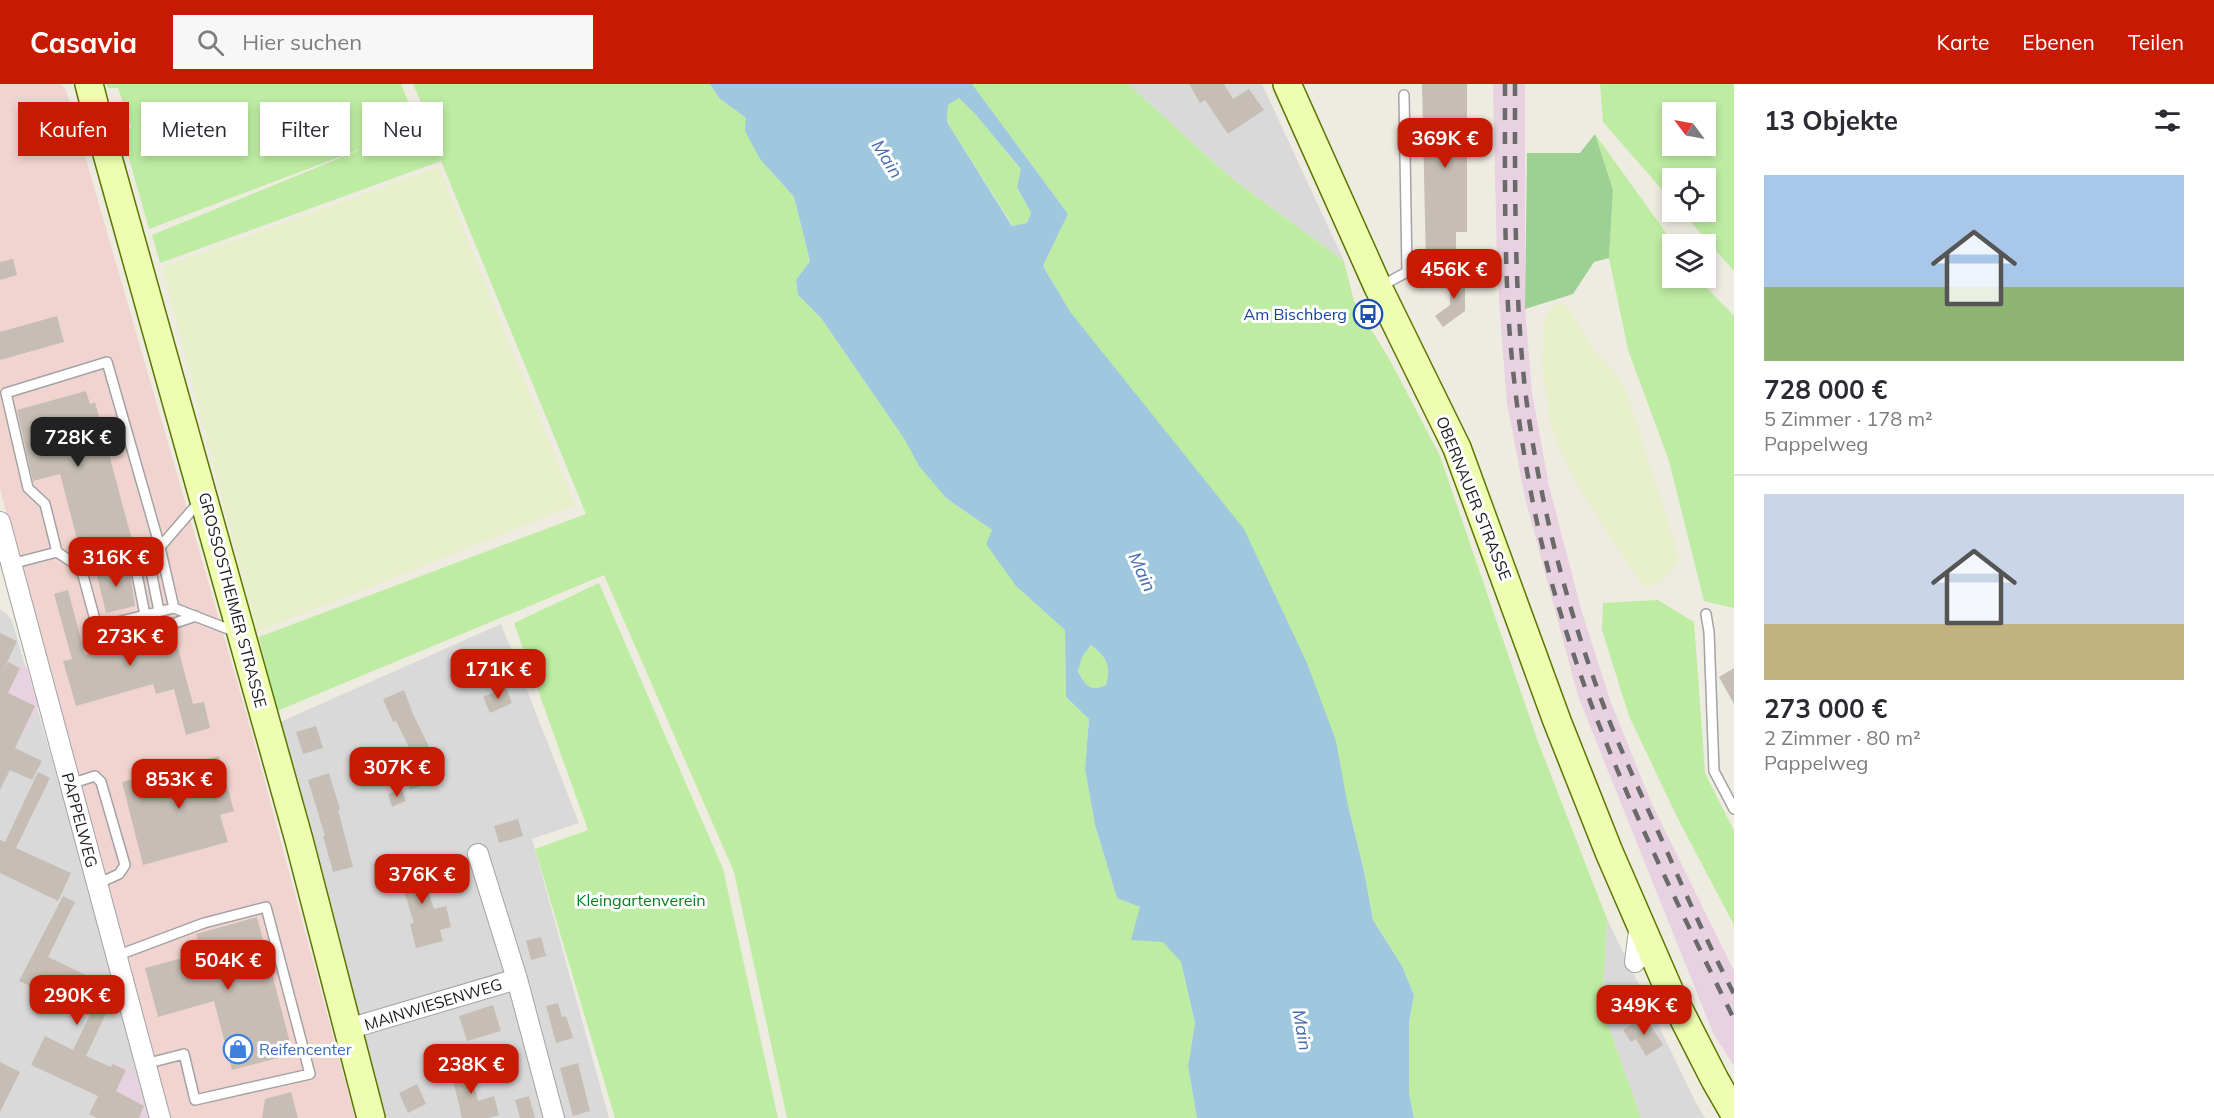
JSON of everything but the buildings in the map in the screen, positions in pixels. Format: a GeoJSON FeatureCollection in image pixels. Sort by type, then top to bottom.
{"type":"FeatureCollection","features":[{"type":"Feature","properties":{"kind":"main road","name":"GROSSOSTHEIMER STRASSE"},"geometry":{"type":"LineString","coordinates":[[89,84],[299,840],[371,1118]]}},
{"type":"Feature","properties":{"kind":"main road","name":"OBERNAUER STRASSE"},"geometry":{"type":"LineString","coordinates":[[1287,84],[1378,287],[1457,448],[1557,721],[1609,852],[1669,990],[1734,1113]]}},
{"type":"Feature","properties":{"kind":"street","name":"PAPPELWEG"},"geometry":{"type":"LineString","coordinates":[[0,522],[160,1118]]}},
{"type":"Feature","properties":{"kind":"street"},"geometry":{"type":"LineString","coordinates":[[0,596],[20,599]]}},
{"type":"Feature","properties":{"kind":"street","name":"MAINWIESENWEG"},"geometry":{"type":"LineString","coordinates":[[478,854],[517,979],[554,1118]]}},
{"type":"Feature","properties":{"kind":"street"},"geometry":{"type":"LineString","coordinates":[[1635,962],[1640,921]]}},
{"type":"Feature","properties":{"kind":"street","name":"MAINWIESENWEG"},"geometry":{"type":"LineString","coordinates":[[348,1029],[517,979]]}},
{"type":"Feature","properties":{"kind":"lane"},"geometry":{"type":"LineString","coordinates":[[1378,287],[1407,272],[1404,95]]}},
{"type":"Feature","properties":{"kind":"lane"},"geometry":{"type":"LineString","coordinates":[[174,608],[160,547],[107,362],[6,393],[28,488],[45,504],[57,552],[81,568],[97,627],[174,608],[241,634]]}},
{"type":"Feature","properties":{"kind":"lane"},"geometry":{"type":"LineString","coordinates":[[81,568],[160,547],[204,495]]}},
{"type":"Feature","properties":{"kind":"lane"},"geometry":{"type":"LineString","coordinates":[[147,551],[159,611]]}},
{"type":"Feature","properties":{"kind":"lane"},"geometry":{"type":"LineString","coordinates":[[11,564],[57,552]]}},
{"type":"Feature","properties":{"kind":"lane"},"geometry":{"type":"LineString","coordinates":[[133,554],[145,615]]}},
{"type":"Feature","properties":{"kind":"lane"},"geometry":{"type":"LineString","coordinates":[[1706,614],[1709,632],[1714,771],[1734,810]]}},
{"type":"Feature","properties":{"kind":"lane"},"geometry":{"type":"LineString","coordinates":[[178,622],[196,616]]}},
{"type":"Feature","properties":{"kind":"lane"},"geometry":{"type":"LineString","coordinates":[[126,620],[139,631],[148,630]]}},
{"type":"Feature","properties":{"kind":"lane"},"geometry":{"type":"LineString","coordinates":[[70,784],[95,776],[101,782],[125,865],[119,874],[97,884]]}},
{"type":"Feature","properties":{"kind":"lane"},"geometry":{"type":"LineString","coordinates":[[116,956],[204,923],[266,907],[310,1074],[195,1100],[184,1054],[145,1064]]}},
{"type":"Feature","properties":{"kind":"shaded area"},"geometry":{"type":"Polygon","coordinates":[[[0,84],[61,84],[66,90],[69,102],[18,102],[18,156],[85,156],[251,730],[355,1118],[164,1118],[0,489],[0,84]]]}},
{"type":"Feature","properties":{"kind":"shaded area"},"geometry":{"type":"Polygon","coordinates":[[[1128,84],[1262,84],[1344,261],[1230,177],[1128,84]]]}},
{"type":"Feature","properties":{"kind":"shaded area"},"geometry":{"type":"Polygon","coordinates":[[[1493,84],[1525,84],[1525,309],[1532,393],[1549,486],[1581,609],[1610,700],[1651,802],[1734,971],[1734,1066],[1713,1033],[1578,696],[1525,498],[1507,403],[1501,328],[1497,263],[1493,84]]]}},
{"type":"Feature","properties":{"kind":"shaded area"},"geometry":{"type":"Polygon","coordinates":[[[0,609],[12,621],[155,1118],[0,1118],[0,609]]]}},
{"type":"Feature","properties":{"kind":"shaded area"},"geometry":{"type":"Polygon","coordinates":[[[501,624],[579,823],[532,839],[609,1118],[384,1118],[280,722],[501,624]]]}},
{"type":"Feature","properties":{"kind":"shaded area"},"geometry":{"type":"Polygon","coordinates":[[[8,660],[27,668],[38,706],[26,733],[0,721],[0,678],[8,660]]]}},
{"type":"Feature","properties":{"kind":"shaded area"},"geometry":{"type":"Polygon","coordinates":[[[1607,919],[1705,1118],[1641,1118],[1602,1007],[1607,919]]]}},
{"type":"Feature","properties":{"kind":"shaded area"},"geometry":{"type":"Polygon","coordinates":[[[114,1062],[135,1072],[148,1118],[97,1118],[89,1114],[114,1062]]]}},
{"type":"Feature","properties":{"kind":"green space"},"geometry":{"type":"Polygon","coordinates":[[[106,84],[401,84],[408,102],[362,102],[362,148],[350,153],[350,102],[260,102],[260,156],[342,156],[149,229],[128,156],[129,129],[131,127],[129,102],[123,102],[118,88],[108,88],[106,84]]]}},
{"type":"Feature","properties":{"kind":"green space"},"geometry":{"type":"Polygon","coordinates":[[[413,84],[710,84],[719,98],[746,118],[760,159],[794,197],[810,261],[796,280],[798,295],[821,318],[905,440],[920,466],[946,498],[992,530],[1016,586],[1065,630],[1066,697],[1089,719],[1085,769],[1095,825],[1117,898],[1140,907],[1163,941],[1181,962],[1195,1023],[1188,1066],[1197,1118],[787,1118],[734,872],[604,575],[277,711],[259,637],[586,514],[441,161],[160,263],[152,235],[345,156],[350,156],[350,154],[362,149],[362,156],[443,156],[443,102],[421,102],[413,84]]]}},
{"type":"Feature","properties":{"kind":"green space"},"geometry":{"type":"Polygon","coordinates":[[[972,84],[1128,84],[1230,177],[1344,261],[1354,301],[1391,362],[1440,456],[1537,739],[1607,919],[1602,1007],[1641,1118],[1414,1118],[1409,1093],[1409,1023],[1414,995],[1402,966],[1373,920],[1347,801],[1043,266],[1068,214],[972,84]]]}},
{"type":"Feature","properties":{"kind":"green space"},"geometry":{"type":"Polygon","coordinates":[[[1600,84],[1734,84],[1734,271],[1716,251],[1716,234],[1701,234],[1691,222],[1716,222],[1716,168],[1662,168],[1662,190],[1603,122],[1600,84]]]}},
{"type":"Feature","properties":{"kind":"green space"},"geometry":{"type":"Polygon","coordinates":[[[959,98],[1021,169],[1017,187],[1031,213],[1027,223],[1013,226],[947,122],[948,105],[959,98]]]}},
{"type":"Feature","properties":{"kind":"green space"},"geometry":{"type":"Polygon","coordinates":[[[1595,134],[1667,234],[1662,234],[1662,288],[1707,288],[1734,316],[1734,608],[1704,601],[1669,461],[1628,350],[1609,258],[1613,190],[1595,134]]]}},
{"type":"Feature","properties":{"kind":"green space"},"geometry":{"type":"Polygon","coordinates":[[[1595,134],[1613,190],[1609,258],[1594,262],[1573,294],[1525,309],[1527,153],[1580,153],[1595,134]]]}},
{"type":"Feature","properties":{"kind":"green space"},"geometry":{"type":"Polygon","coordinates":[[[438,167],[575,505],[257,632],[162,267],[438,167]]]}},
{"type":"Feature","properties":{"kind":"green space"},"geometry":{"type":"Polygon","coordinates":[[[1556,302],[1566,305],[1595,351],[1624,384],[1678,553],[1675,566],[1660,582],[1645,588],[1577,484],[1561,452],[1550,422],[1542,364],[1545,318],[1556,302]]]}},
{"type":"Feature","properties":{"kind":"green space","name":"Kleingartenverein"},"geometry":{"type":"Polygon","coordinates":[[[599,583],[723,869],[778,1118],[615,1118],[535,849],[588,830],[514,623],[599,583]]]}},
{"type":"Feature","properties":{"kind":"green space"},"geometry":{"type":"Polygon","coordinates":[[[1658,600],[1694,622],[1705,773],[1734,831],[1734,925],[1678,819],[1629,716],[1602,630],[1603,603],[1658,600]]]}},
{"type":"Feature","properties":{"kind":"green space"},"geometry":{"type":"Polygon","coordinates":[[[1091,645],[1101,654],[1108,667],[1106,685],[1096,688],[1089,686],[1078,670],[1082,657],[1091,645]]]}},
{"type":"Feature","properties":{"kind":"water","name":"Main"},"geometry":{"type":"Polygon","coordinates":[[[710,84],[972,84],[1068,214],[1043,266],[1071,313],[1244,529],[1307,663],[1336,741],[1373,920],[1402,966],[1414,995],[1409,1023],[1409,1093],[1414,1118],[1197,1118],[1188,1066],[1195,1023],[1181,962],[1163,942],[1131,940],[1140,907],[1117,898],[1095,825],[1085,769],[1089,719],[1066,697],[1065,630],[1016,586],[986,544],[992,530],[946,498],[919,466],[905,440],[821,318],[798,295],[796,280],[810,261],[794,197],[760,159],[745,131],[746,118],[719,98],[710,84]],[[959,98],[948,105],[947,122],[1012,226],[1027,223],[1031,213],[1017,187],[1021,169],[959,98]],[[1091,645],[1082,657],[1078,671],[1089,686],[1096,688],[1106,685],[1108,667],[1101,654],[1091,645]]]}},
{"type":"Feature","properties":{"kind":"railway"},"geometry":{"type":"LineString","coordinates":[[1505,84],[1509,324],[1521,435],[1542,546],[1579,670],[1618,772],[1734,1019]]}},
{"type":"Feature","properties":{"kind":"railway"},"geometry":{"type":"LineString","coordinates":[[1515,84],[1516,237],[1521,351],[1531,432],[1547,518],[1569,602],[1611,725],[1690,903],[1734,994]]}},
{"type":"Feature","properties":{"kind":"place","name":"Am Bischberg"},"geometry":{"type":"Point","coordinates":[1368,314]}},
{"type":"Feature","properties":{"kind":"place","name":"Reifencenter"},"geometry":{"type":"Point","coordinates":[238,1049]}}]}
